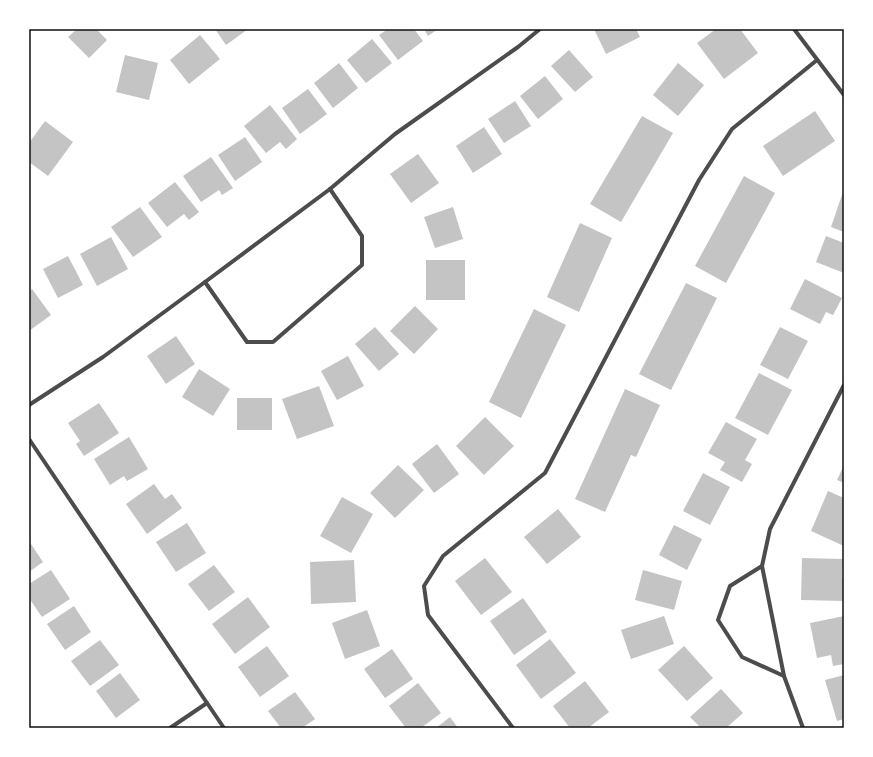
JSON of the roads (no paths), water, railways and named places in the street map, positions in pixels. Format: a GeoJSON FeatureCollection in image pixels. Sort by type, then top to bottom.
{"type":"FeatureCollection","features":[{"type":"Feature","properties":{"kind":"street"},"geometry":{"type":"LineString","coordinates":[[29,405],[103,357],[205,282],[330,189],[395,134],[518,47],[540,29]]}},
{"type":"Feature","properties":{"kind":"street"},"geometry":{"type":"LineString","coordinates":[[794,29],[844,95]]}},
{"type":"Feature","properties":{"kind":"street"},"geometry":{"type":"LineString","coordinates":[[513,728],[428,615],[424,586],[443,556],[545,473],[699,180],[732,129],[818,60]]}},
{"type":"Feature","properties":{"kind":"street"},"geometry":{"type":"LineString","coordinates":[[205,282],[247,342],[273,342],[362,265],[362,236],[330,189]]}},
{"type":"Feature","properties":{"kind":"street"},"geometry":{"type":"LineString","coordinates":[[803,728],[784,676],[762,566],[770,529],[844,385]]}},
{"type":"Feature","properties":{"kind":"street"},"geometry":{"type":"LineString","coordinates":[[29,440],[224,728]]}},
{"type":"Feature","properties":{"kind":"street"},"geometry":{"type":"LineString","coordinates":[[762,566],[730,586],[718,620],[742,657],[784,676]]}},
{"type":"Feature","properties":{"kind":"street"},"geometry":{"type":"LineString","coordinates":[[170,728],[207,703]]}}]}
